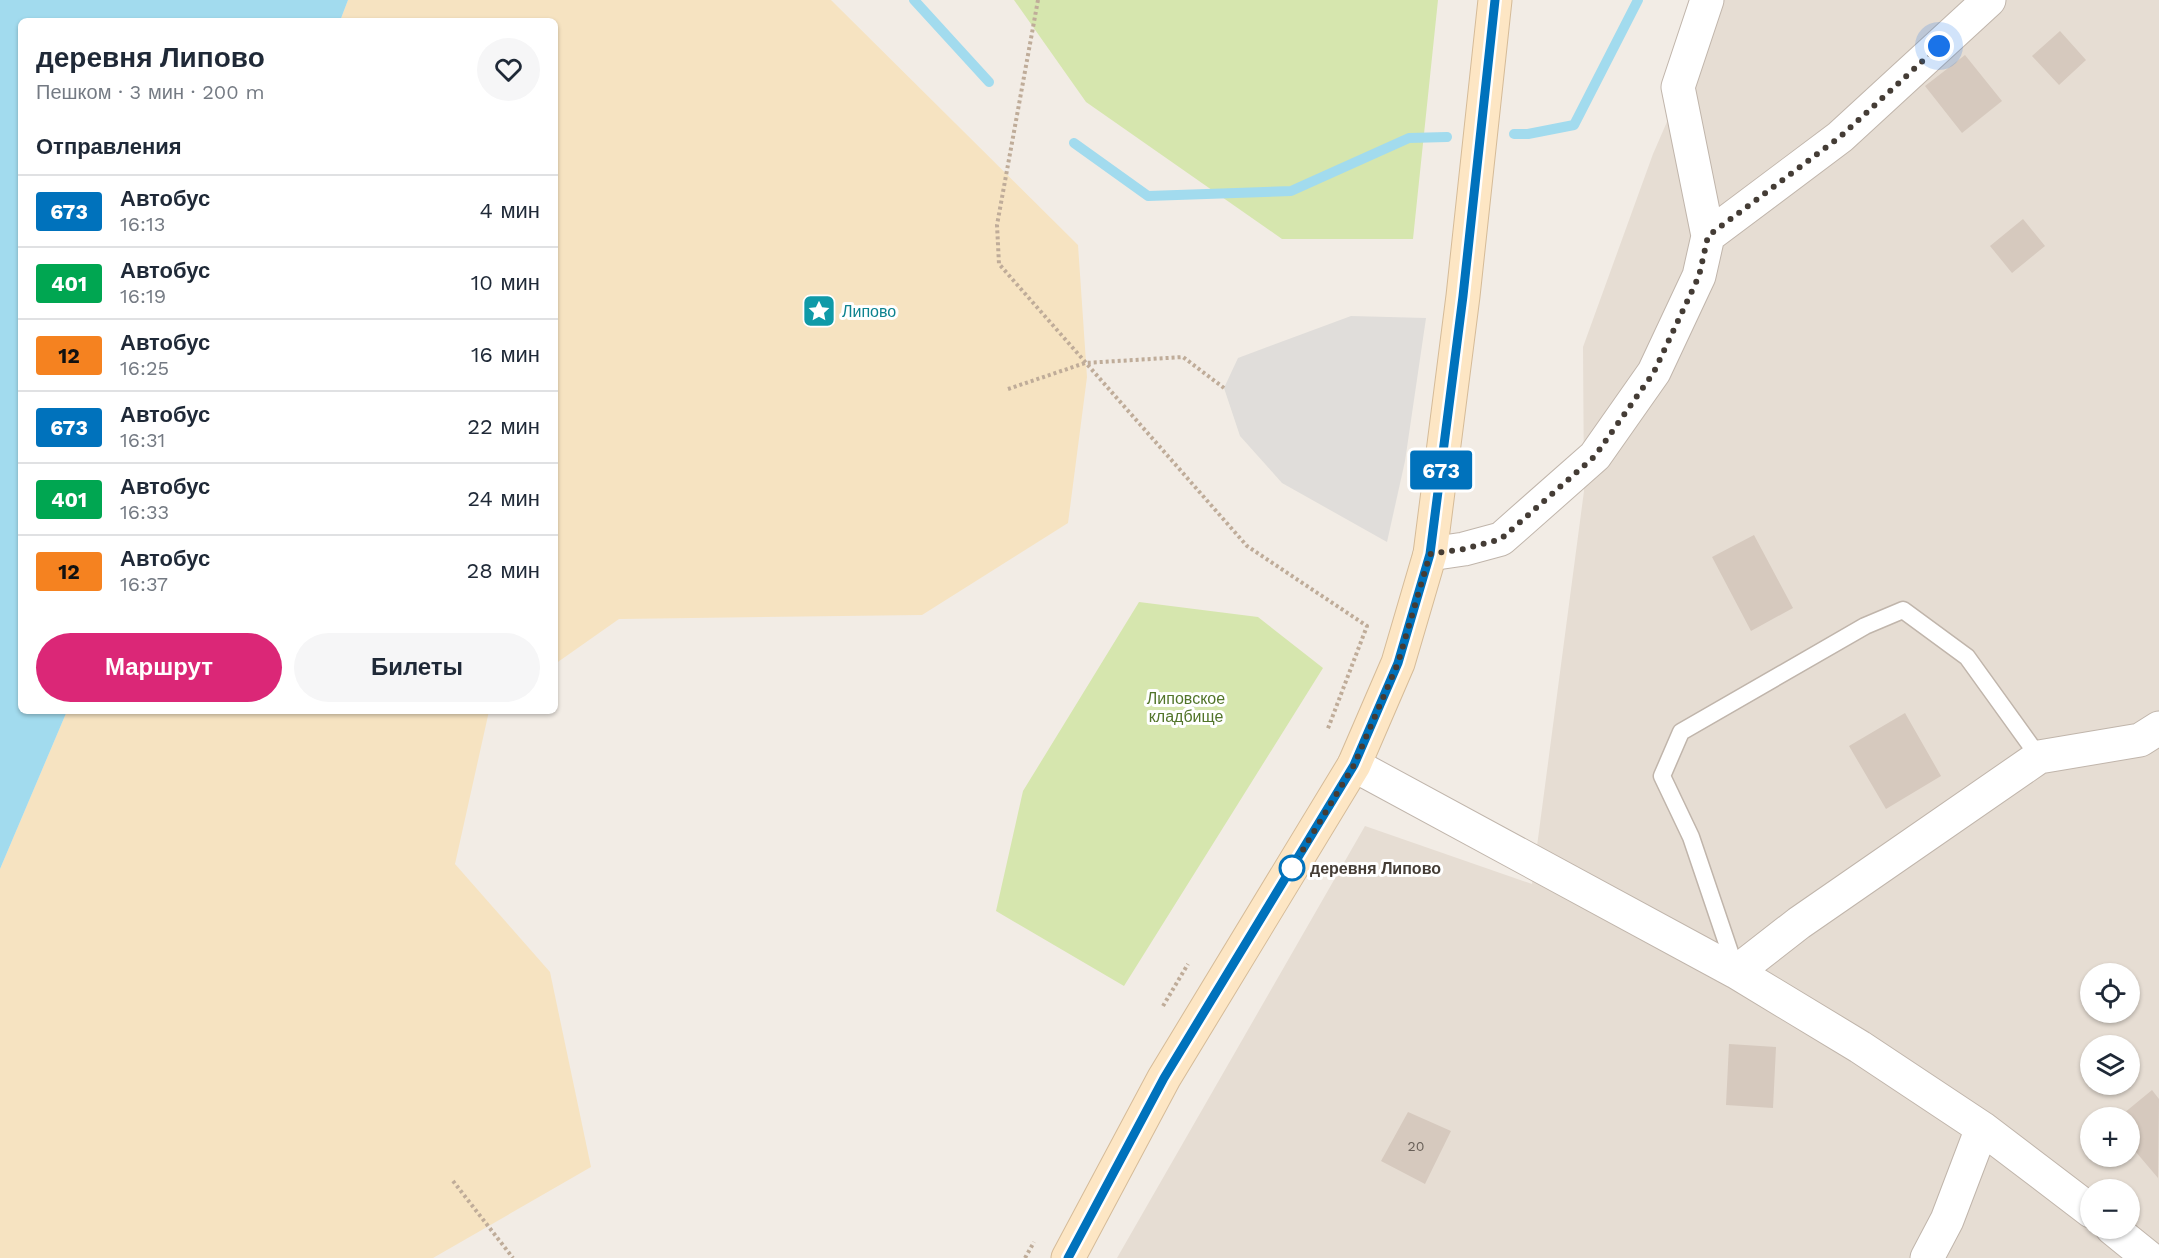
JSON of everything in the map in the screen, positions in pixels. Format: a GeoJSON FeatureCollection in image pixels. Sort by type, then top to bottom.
{"type":"FeatureCollection","features":[{"type":"Feature","properties":{"kind":"main road"},"geometry":{"type":"LineString","coordinates":[[1068,1258],[1164,1078],[1354,765],[1398,663],[1430,554],[1463,296],[1495,0]]}},
{"type":"Feature","properties":{"kind":"street"},"geometry":{"type":"LineString","coordinates":[[1430,554],[1464,549],[1501,539],[1595,456],[1654,372],[1699,276],[1708,236],[1678,87],[1707,0]]}},
{"type":"Feature","properties":{"kind":"street"},"geometry":{"type":"LineString","coordinates":[[1708,236],[1840,137],[1989,0]]}},
{"type":"Feature","properties":{"kind":"street"},"geometry":{"type":"LineString","coordinates":[[1736,972],[1799,923],[2039,757],[2140,740],[2159,728]]}},
{"type":"Feature","properties":{"kind":"street"},"geometry":{"type":"LineString","coordinates":[[1354,765],[1736,972],[1860,1047],[1982,1128],[2080,1203]]}},
{"type":"Feature","properties":{"kind":"street"},"geometry":{"type":"LineString","coordinates":[[1927,1258],[1947,1220],[1982,1128]]}},
{"type":"Feature","properties":{"kind":"street"},"geometry":{"type":"LineString","coordinates":[[2126,1239],[2149,1258]]}},
{"type":"Feature","properties":{"kind":"lane"},"geometry":{"type":"LineString","coordinates":[[1736,972],[1690,837],[1662,776],[1681,732],[1864,626],[1903,610],[1967,657],[2039,757]]}},
{"type":"Feature","properties":{"kind":"path"},"geometry":{"type":"LineString","coordinates":[[1038,0],[997,225],[999,264],[1247,546],[1366,626],[1326,732]]}},
{"type":"Feature","properties":{"kind":"path"},"geometry":{"type":"LineString","coordinates":[[1008,388],[1085,363],[1183,357],[1224,388]]}},
{"type":"Feature","properties":{"kind":"path"},"geometry":{"type":"LineString","coordinates":[[1159,1013],[1189,963]]}},
{"type":"Feature","properties":{"kind":"path"},"geometry":{"type":"LineString","coordinates":[[453,1181],[513,1258]]}},
{"type":"Feature","properties":{"kind":"path"},"geometry":{"type":"LineString","coordinates":[[1025,1258],[1040,1232]]}},
{"type":"Feature","properties":{"kind":"shaded area"},"geometry":{"type":"Polygon","coordinates":[[[1720,0],[2159,0],[2159,1258],[1117,1258],[1365,826],[1532,884],[1584,491],[1583,347],[1653,154],[1720,0]]]}},
{"type":"Feature","properties":{"kind":"shaded area"},"geometry":{"type":"Polygon","coordinates":[[[1351,316],[1426,318],[1405,461],[1387,542],[1282,483],[1240,436],[1224,388],[1238,358],[1351,316]]]}},
{"type":"Feature","properties":{"kind":"green space"},"geometry":{"type":"Polygon","coordinates":[[[1014,0],[1438,0],[1413,239],[1282,239],[1086,102],[1014,0]]]}},
{"type":"Feature","properties":{"kind":"green space","name":"Липовское кладбище"},"geometry":{"type":"Polygon","coordinates":[[[1139,602],[1258,617],[1323,668],[1124,986],[996,911],[1023,791],[1139,602]]]}},
{"type":"Feature","properties":{"kind":"sand","name":"Липово"},"geometry":{"type":"Polygon","coordinates":[[[348,0],[831,0],[1078,245],[1087,377],[1068,523],[922,615],[619,619],[558,662],[558,18],[341,18],[348,0]]]}},
{"type":"Feature","properties":{"kind":"sand"},"geometry":{"type":"Polygon","coordinates":[[[66,714],[488,714],[455,864],[550,972],[591,1167],[433,1258],[0,1258],[0,869],[66,714]]]}},
{"type":"Feature","properties":{"kind":"water"},"geometry":{"type":"Polygon","coordinates":[[[0,0],[348,0],[341,18],[18,18],[18,714],[66,714],[0,869],[0,0]]]}},
{"type":"Feature","properties":{"kind":"building"},"geometry":{"type":"Polygon","coordinates":[[[2060,31],[2086,60],[2059,85],[2032,56],[2060,31]]]}},
{"type":"Feature","properties":{"kind":"building"},"geometry":{"type":"Polygon","coordinates":[[[1965,55],[2002,101],[1962,133],[1925,86],[1965,55]]]}},
{"type":"Feature","properties":{"kind":"building"},"geometry":{"type":"Polygon","coordinates":[[[2023,219],[2045,246],[2012,273],[1990,246],[2023,219]]]}},
{"type":"Feature","properties":{"kind":"building"},"geometry":{"type":"Polygon","coordinates":[[[1754,535],[1793,608],[1751,631],[1712,557],[1754,535]]]}},
{"type":"Feature","properties":{"kind":"building"},"geometry":{"type":"Polygon","coordinates":[[[1905,713],[1941,776],[1886,809],[1849,746],[1905,713]]]}},
{"type":"Feature","properties":{"kind":"building"},"geometry":{"type":"Polygon","coordinates":[[[1729,1044],[1776,1047],[1773,1108],[1726,1105],[1729,1044]]]}},
{"type":"Feature","properties":{"kind":"building"},"geometry":{"type":"Polygon","coordinates":[[[2152,1090],[2159,1099],[2158,1178],[2140,1157],[2140,1107],[2131,1107],[2152,1090]]]}},
{"type":"Feature","properties":{"kind":"building"},"geometry":{"type":"Polygon","coordinates":[[[1408,1112],[1451,1131],[1425,1184],[1381,1161],[1408,1112]]]}},
{"type":"Feature","properties":{"kind":"waterway"},"geometry":{"type":"LineString","coordinates":[[914,0],[989,82]]}},
{"type":"Feature","properties":{"kind":"waterway"},"geometry":{"type":"LineString","coordinates":[[1514,134],[1528,134],[1574,125],[1638,0]]}},
{"type":"Feature","properties":{"kind":"waterway"},"geometry":{"type":"LineString","coordinates":[[1074,143],[1148,196],[1291,191],[1409,138],[1447,137]]}},
{"type":"Feature","properties":{"kind":"bus line","name":"673"},"geometry":{"type":"LineString","coordinates":[[1068,1258],[1164,1078],[1354,765],[1398,663],[1430,554],[1463,296],[1495,0]]}},
{"type":"Feature","properties":{"kind":"place","name":"Липово"},"geometry":{"type":"Point","coordinates":[819,311]}},
{"type":"Feature","properties":{"kind":"place","name":"деревня Липово"},"geometry":{"type":"Point","coordinates":[1292,868]}},
{"type":"Feature","properties":{"kind":"route"},"geometry":{"type":"LineString","coordinates":[[1292,868],[1354,765],[1398,663],[1430,554],[1464,549],[1501,539],[1595,456],[1654,372],[1699,276],[1708,236],[1840,137],[1939,46]]}}]}
